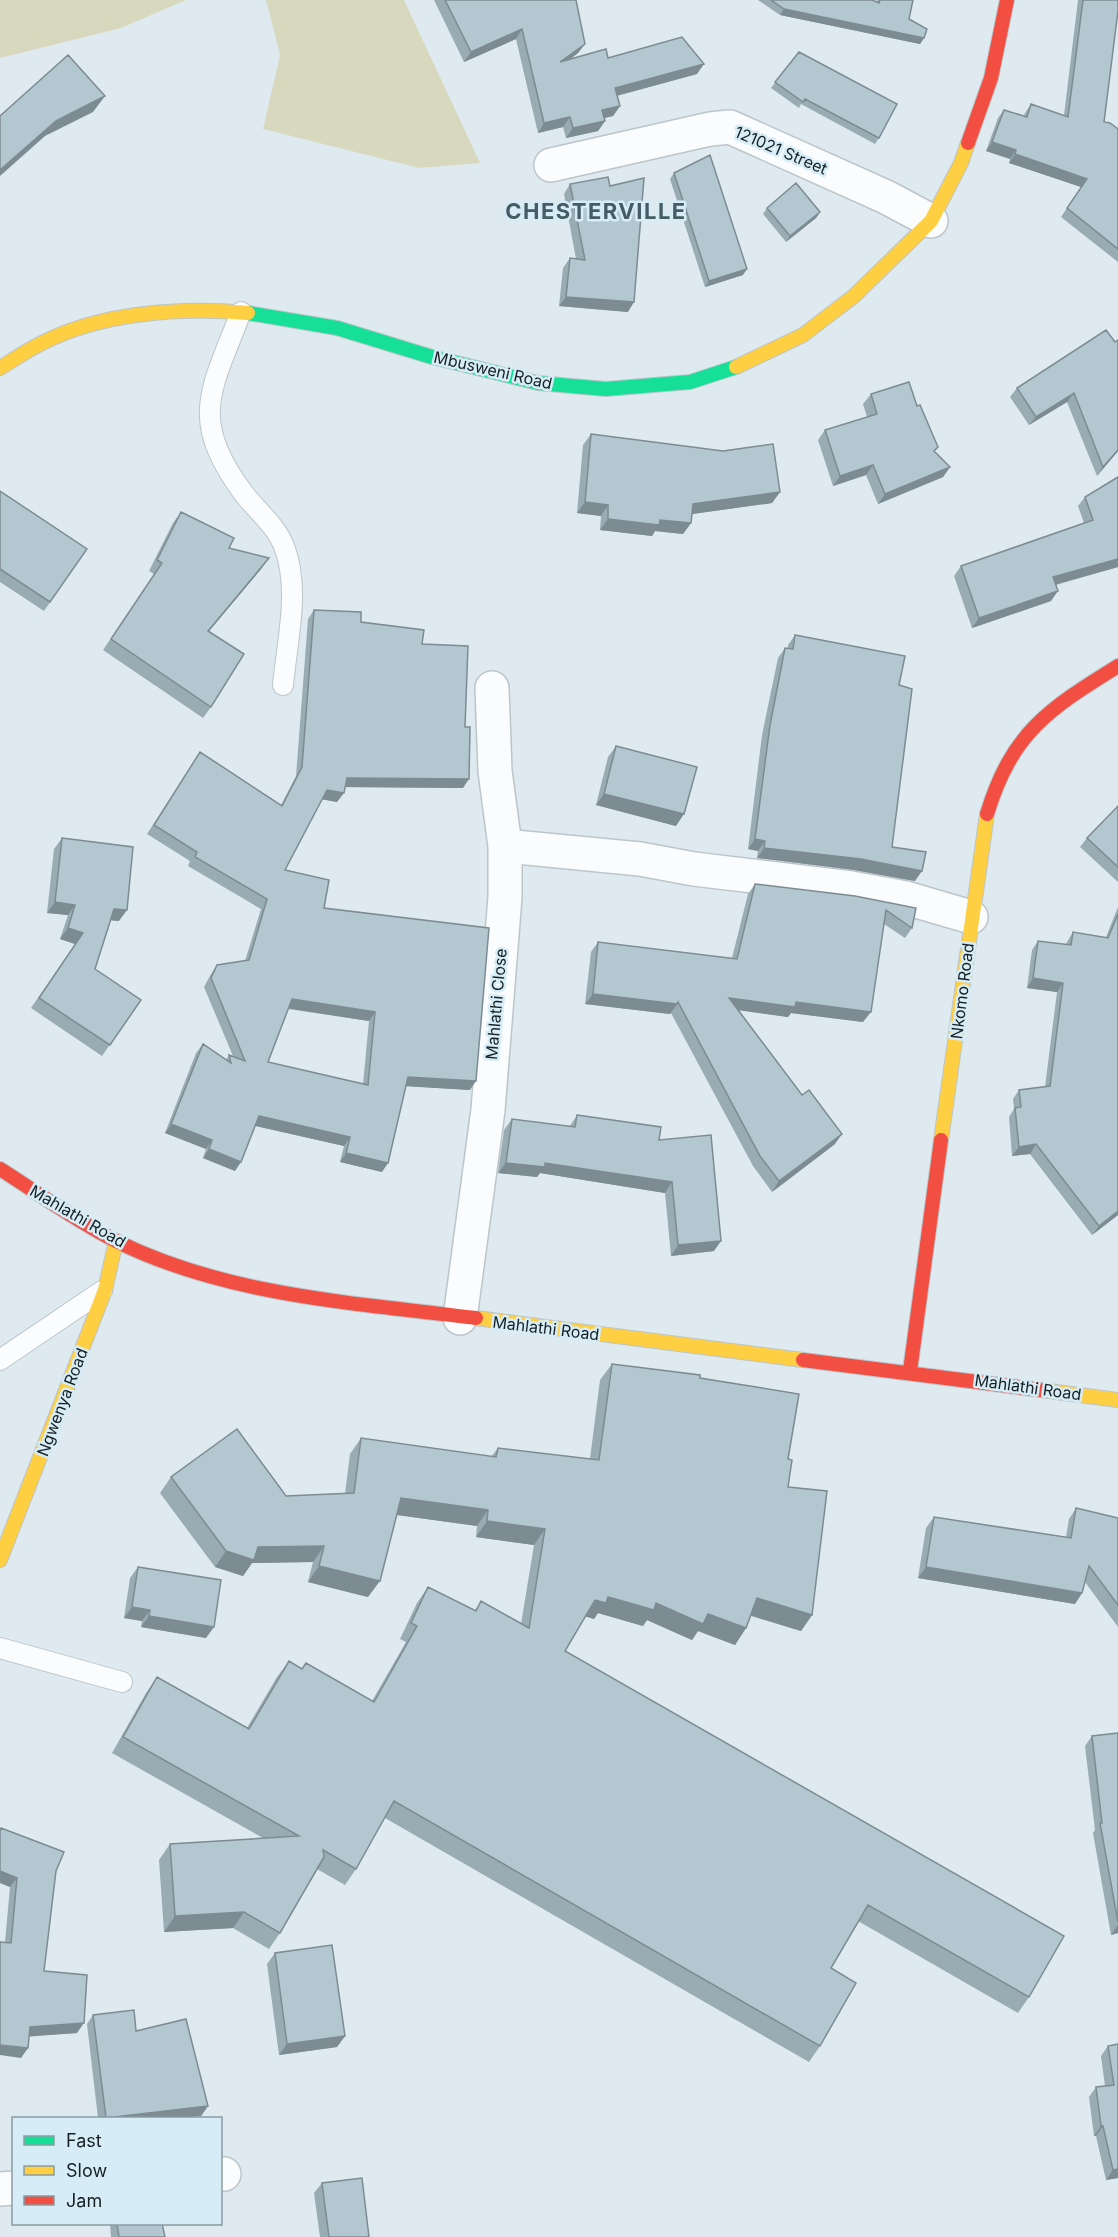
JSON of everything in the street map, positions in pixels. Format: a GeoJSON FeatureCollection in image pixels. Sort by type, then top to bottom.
{"type":"FeatureCollection","features":[{"type":"Feature","properties":{"kind":"street","name":"Mbusweni Road"},"geometry":{"type":"LineString","coordinates":[[0,368],[41,343],[86,327],[146,313],[203,309],[241,312],[337,328],[432,357],[538,383],[606,389],[690,382],[746,364],[803,335],[854,296],[931,221],[961,163],[991,78],[1007,0]]}},
{"type":"Feature","properties":{"kind":"street","name":"121021 Street"},"geometry":{"type":"LineString","coordinates":[[551,165],[710,129],[730,128],[886,196],[931,221]]}},
{"type":"Feature","properties":{"kind":"street","name":"Nkomo Road"},"geometry":{"type":"LineString","coordinates":[[910,1371],[984,826],[994,786],[1009,755],[1027,731],[1057,703],[1118,666]]}},
{"type":"Feature","properties":{"kind":"street","name":"Mahlathi Close"},"geometry":{"type":"LineString","coordinates":[[460,1318],[488,1110],[505,897],[506,846],[495,771],[492,688]]}},
{"type":"Feature","properties":{"kind":"street"},"geometry":{"type":"LineString","coordinates":[[506,846],[640,859],[694,869],[851,888],[906,898],[972,917]]}},
{"type":"Feature","properties":{"kind":"street","name":"Mahlathi Road"},"geometry":{"type":"LineString","coordinates":[[0,1169],[116,1241],[197,1273],[280,1293],[460,1318],[910,1371],[1118,1400]]}},
{"type":"Feature","properties":{"kind":"street","name":"Ngwenya Road"},"geometry":{"type":"LineString","coordinates":[[0,1560],[105,1290],[116,1241]]}},
{"type":"Feature","properties":{"kind":"lane"},"geometry":{"type":"LineString","coordinates":[[241,312],[210,394],[209,418],[214,445],[228,470],[273,526],[285,548],[292,582],[283,685]]}},
{"type":"Feature","properties":{"kind":"lane"},"geometry":{"type":"LineString","coordinates":[[0,1360],[105,1290]]}},
{"type":"Feature","properties":{"kind":"lane"},"geometry":{"type":"LineString","coordinates":[[0,1648],[122,1682]]}},
{"type":"Feature","properties":{"kind":"green space"},"geometry":{"type":"Polygon","coordinates":[[[0,0],[186,0],[121,28],[0,58],[0,0]]]}},
{"type":"Feature","properties":{"kind":"green space"},"geometry":{"type":"Polygon","coordinates":[[[266,0],[404,0],[480,163],[419,168],[263,129],[280,55],[266,0]]]}},
{"type":"Feature","properties":{"kind":"building"},"geometry":{"type":"Polygon","coordinates":[[[445,0],[576,0],[585,44],[560,62],[606,49],[608,58],[682,37],[704,64],[615,88],[620,106],[602,110],[605,121],[573,128],[570,117],[544,123],[522,29],[471,52],[445,0]]]}},
{"type":"Feature","properties":{"kind":"building"},"geometry":{"type":"Polygon","coordinates":[[[771,0],[872,0],[879,3],[880,0],[913,0],[909,19],[927,29],[924,38],[784,9],[771,0]]]}},
{"type":"Feature","properties":{"kind":"building"},"geometry":{"type":"Polygon","coordinates":[[[1083,0],[1118,0],[1104,122],[1118,129],[1118,249],[1067,208],[1087,179],[1015,154],[1016,150],[992,142],[1004,110],[1027,117],[1031,104],[1068,117],[1083,0]]]}},
{"type":"Feature","properties":{"kind":"building"},"geometry":{"type":"Polygon","coordinates":[[[799,52],[897,104],[879,138],[805,99],[803,102],[775,82],[799,52]]]}},
{"type":"Feature","properties":{"kind":"building"},"geometry":{"type":"Polygon","coordinates":[[[68,55],[105,96],[56,121],[0,170],[0,116],[68,55]]]}},
{"type":"Feature","properties":{"kind":"building"},"geometry":{"type":"Polygon","coordinates":[[[710,155],[747,269],[709,281],[674,173],[710,155]]]}},
{"type":"Feature","properties":{"kind":"building"},"geometry":{"type":"Polygon","coordinates":[[[608,177],[610,186],[644,178],[634,302],[566,297],[570,258],[585,260],[570,184],[608,177]]]}},
{"type":"Feature","properties":{"kind":"building"},"geometry":{"type":"Polygon","coordinates":[[[796,183],[820,212],[790,236],[767,208],[796,183]]]}},
{"type":"Feature","properties":{"kind":"building"},"geometry":{"type":"Polygon","coordinates":[[[1106,330],[1115,342],[1118,340],[1118,450],[1103,467],[1074,393],[1036,417],[1017,388],[1106,330]]]}},
{"type":"Feature","properties":{"kind":"building"},"geometry":{"type":"Polygon","coordinates":[[[909,382],[917,406],[920,405],[938,447],[934,451],[950,467],[885,494],[873,465],[840,476],[825,430],[877,414],[871,394],[909,382]]]}},
{"type":"Feature","properties":{"kind":"building"},"geometry":{"type":"Polygon","coordinates":[[[591,434],[723,451],[773,444],[780,492],[693,504],[691,523],[660,520],[659,525],[608,519],[608,505],[585,502],[591,434]]]}},
{"type":"Feature","properties":{"kind":"building"},"geometry":{"type":"Polygon","coordinates":[[[1118,477],[1118,559],[1053,577],[1058,591],[979,618],[961,566],[1093,520],[1085,497],[1118,477]]]}},
{"type":"Feature","properties":{"kind":"building"},"geometry":{"type":"Polygon","coordinates":[[[0,491],[87,549],[50,602],[0,569],[0,491]]]}},
{"type":"Feature","properties":{"kind":"building"},"geometry":{"type":"Polygon","coordinates":[[[181,512],[234,538],[229,548],[269,558],[208,631],[244,654],[211,707],[111,639],[162,563],[157,560],[181,512]]]}},
{"type":"Feature","properties":{"kind":"building"},"geometry":{"type":"Polygon","coordinates":[[[314,610],[361,612],[361,622],[424,630],[422,644],[468,646],[465,727],[470,727],[469,779],[347,778],[344,793],[327,790],[285,870],[329,880],[324,908],[489,928],[476,1081],[408,1077],[388,1163],[346,1153],[350,1137],[259,1116],[241,1162],[209,1149],[212,1140],[171,1124],[203,1044],[231,1063],[229,1055],[245,1061],[211,978],[217,965],[249,960],[267,899],[195,857],[197,852],[154,825],[200,752],[282,806],[302,767],[314,610]],[[292,999],[268,1062],[368,1085],[375,1012],[292,999]]]}},
{"type":"Feature","properties":{"kind":"building"},"geometry":{"type":"Polygon","coordinates":[[[795,635],[905,656],[899,685],[912,689],[892,847],[926,852],[922,871],[861,859],[764,848],[765,841],[755,839],[770,725],[785,648],[793,649],[795,635]]]}},
{"type":"Feature","properties":{"kind":"building"},"geometry":{"type":"Polygon","coordinates":[[[616,746],[697,767],[684,814],[604,794],[616,746]]]}},
{"type":"Feature","properties":{"kind":"building"},"geometry":{"type":"Polygon","coordinates":[[[1118,806],[1118,867],[1087,838],[1118,806]]]}},
{"type":"Feature","properties":{"kind":"building"},"geometry":{"type":"Polygon","coordinates":[[[62,838],[133,847],[127,910],[114,909],[95,969],[141,1000],[110,1045],[39,998],[83,933],[68,928],[75,905],[55,902],[62,838]]]}},
{"type":"Feature","properties":{"kind":"building"},"geometry":{"type":"Polygon","coordinates":[[[755,884],[855,896],[916,908],[912,928],[886,910],[871,1012],[796,1002],[795,1007],[729,998],[802,1095],[809,1090],[842,1134],[779,1181],[760,1156],[678,1002],[677,1004],[593,994],[598,942],[737,959],[755,884]]]}},
{"type":"Feature","properties":{"kind":"building"},"geometry":{"type":"Polygon","coordinates":[[[1118,914],[1118,1211],[1099,1226],[1036,1144],[1019,1147],[1015,1108],[1021,1107],[1019,1090],[1050,1086],[1063,983],[1033,978],[1038,941],[1071,945],[1073,932],[1108,938],[1118,914]]]}},
{"type":"Feature","properties":{"kind":"building"},"geometry":{"type":"Polygon","coordinates":[[[577,1115],[661,1127],[659,1140],[711,1135],[721,1241],[678,1245],[672,1182],[545,1163],[545,1167],[506,1163],[512,1119],[575,1127],[577,1115]]]}},
{"type":"Feature","properties":{"kind":"building"},"geometry":{"type":"Polygon","coordinates":[[[612,1364],[700,1375],[700,1378],[799,1394],[788,1459],[792,1460],[788,1487],[827,1491],[812,1615],[757,1598],[746,1628],[708,1614],[703,1624],[656,1603],[654,1610],[608,1597],[606,1603],[595,1600],[565,1651],[1064,1936],[1029,1997],[868,1905],[831,1968],[856,1983],[820,2046],[394,1801],[356,1869],[323,1850],[324,1857],[280,1933],[244,1912],[175,1916],[170,1844],[299,1836],[123,1737],[157,1677],[249,1729],[289,1661],[302,1669],[306,1663],[374,1702],[417,1626],[411,1623],[428,1587],[476,1611],[481,1601],[529,1628],[545,1529],[487,1521],[488,1510],[401,1498],[380,1581],[319,1566],[324,1546],[258,1547],[254,1560],[226,1551],[171,1477],[237,1429],[286,1496],[354,1493],[361,1438],[496,1457],[498,1448],[599,1460],[612,1364]]]}},
{"type":"Feature","properties":{"kind":"building"},"geometry":{"type":"Polygon","coordinates":[[[1076,1508],[1118,1518],[1118,1605],[1089,1566],[1082,1593],[926,1567],[934,1517],[1071,1538],[1076,1508]]]}},
{"type":"Feature","properties":{"kind":"building"},"geometry":{"type":"Polygon","coordinates":[[[138,1567],[221,1580],[214,1627],[149,1616],[150,1610],[132,1607],[138,1567]]]}},
{"type":"Feature","properties":{"kind":"building"},"geometry":{"type":"Polygon","coordinates":[[[1118,1733],[1118,1922],[1100,1823],[1102,1823],[1092,1736],[1118,1733]]]}},
{"type":"Feature","properties":{"kind":"building"},"geometry":{"type":"Polygon","coordinates":[[[1,1828],[64,1852],[56,1871],[44,1971],[87,1975],[84,2023],[30,2027],[28,2048],[0,2045],[0,1942],[11,1943],[17,1878],[0,1871],[1,1828]]]}},
{"type":"Feature","properties":{"kind":"building"},"geometry":{"type":"Polygon","coordinates":[[[332,1945],[345,2036],[287,2044],[275,1953],[332,1945]]]}},
{"type":"Feature","properties":{"kind":"building"},"geometry":{"type":"Polygon","coordinates":[[[134,2010],[136,2031],[186,2019],[208,2106],[106,2117],[93,2015],[134,2010]]]}},
{"type":"Feature","properties":{"kind":"building"},"geometry":{"type":"Polygon","coordinates":[[[1118,2044],[1118,2169],[1113,2170],[1103,2126],[1101,2126],[1096,2087],[1114,2085],[1108,2046],[1118,2044]]]}},
{"type":"Feature","properties":{"kind":"building"},"geometry":{"type":"Polygon","coordinates":[[[362,2178],[369,2237],[329,2237],[322,2183],[362,2178]]]}},
{"type":"Feature","properties":{"kind":"building"},"geometry":{"type":"Polygon","coordinates":[[[117,2225],[162,2225],[165,2237],[119,2237],[117,2225]]]}},
{"type":"Feature","properties":{"kind":"traffic: fast"},"geometry":{"type":"LineString","coordinates":[[248,313],[337,328],[432,357],[538,383],[606,389],[690,382],[736,367]]}},
{"type":"Feature","properties":{"kind":"traffic: slow"},"geometry":{"type":"LineString","coordinates":[[736,367],[803,335],[854,296],[931,221],[961,163],[968,143]]}},
{"type":"Feature","properties":{"kind":"traffic: slow"},"geometry":{"type":"LineString","coordinates":[[0,368],[64,333],[115,319],[169,312],[248,313]]}},
{"type":"Feature","properties":{"kind":"traffic: slow"},"geometry":{"type":"LineString","coordinates":[[941,1140],[987,814]]}},
{"type":"Feature","properties":{"kind":"traffic: slow"},"geometry":{"type":"LineString","coordinates":[[0,1560],[105,1290],[116,1241]]}},
{"type":"Feature","properties":{"kind":"traffic: slow"},"geometry":{"type":"LineString","coordinates":[[476,1318],[803,1360]]}},
{"type":"Feature","properties":{"kind":"traffic: slow"},"geometry":{"type":"LineString","coordinates":[[1041,1390],[1118,1400]]}},
{"type":"Feature","properties":{"kind":"traffic: jam"},"geometry":{"type":"LineString","coordinates":[[968,143],[991,78],[1007,0]]}},
{"type":"Feature","properties":{"kind":"traffic: jam"},"geometry":{"type":"LineString","coordinates":[[987,814],[1008,762],[1036,725],[1072,696],[1118,666]]}},
{"type":"Feature","properties":{"kind":"traffic: jam"},"geometry":{"type":"LineString","coordinates":[[910,1371],[941,1140]]}},
{"type":"Feature","properties":{"kind":"traffic: jam"},"geometry":{"type":"LineString","coordinates":[[0,1169],[72,1216],[116,1241],[202,1274],[292,1295],[476,1318]]}},
{"type":"Feature","properties":{"kind":"traffic: jam"},"geometry":{"type":"LineString","coordinates":[[803,1360],[1041,1390]]}},
{"type":"Feature","properties":{"kind":"district","name":"CHESTERVILLE"},"geometry":{"type":"Point","coordinates":[596,211]}}]}
